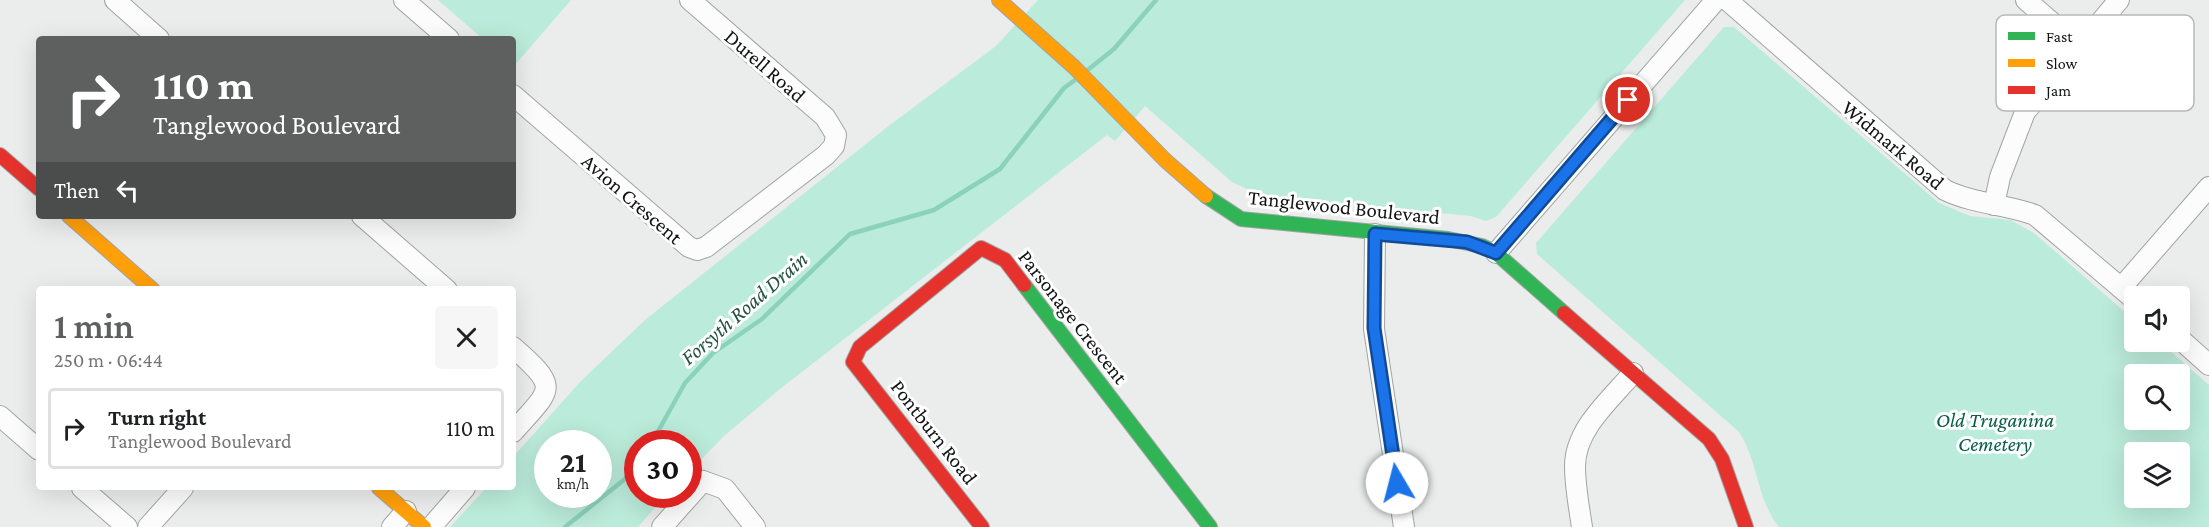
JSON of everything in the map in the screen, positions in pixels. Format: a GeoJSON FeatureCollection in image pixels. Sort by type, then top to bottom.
{"type":"FeatureCollection","features":[{"type":"Feature","properties":{"kind":"street"},"geometry":{"type":"LineString","coordinates":[[115,0],[156,36]]}},
{"type":"Feature","properties":{"kind":"street"},"geometry":{"type":"LineString","coordinates":[[404,0],[446,36]]}},
{"type":"Feature","properties":{"kind":"street","name":"Durell Road"},"geometry":{"type":"LineString","coordinates":[[690,0],[825,117],[836,135]]}},
{"type":"Feature","properties":{"kind":"street","name":"Tanglewood Boulevard"},"geometry":{"type":"LineString","coordinates":[[999,0],[1097,89],[1190,181],[1222,208],[1241,219],[1467,242],[1496,253],[1719,451],[1726,467],[1733,499],[1746,527]]}},
{"type":"Feature","properties":{"kind":"street"},"geometry":{"type":"LineString","coordinates":[[1496,253],[1716,0]]}},
{"type":"Feature","properties":{"kind":"street","name":"Widmark Road"},"geometry":{"type":"LineString","coordinates":[[1726,0],[1945,190],[1963,198],[2019,209],[2035,215],[2124,290]]}},
{"type":"Feature","properties":{"kind":"street"},"geometry":{"type":"LineString","coordinates":[[2026,0],[2043,15]]}},
{"type":"Feature","properties":{"kind":"street"},"geometry":{"type":"LineString","coordinates":[[2106,15],[2119,0]]}},
{"type":"Feature","properties":{"kind":"street","name":"Avion Crescent"},"geometry":{"type":"LineString","coordinates":[[516,98],[679,240],[689,248],[698,250],[716,240],[826,155],[834,146],[836,135]]}},
{"type":"Feature","properties":{"kind":"street"},"geometry":{"type":"LineString","coordinates":[[1994,205],[2000,177],[2026,111]]}},
{"type":"Feature","properties":{"kind":"street"},"geometry":{"type":"LineString","coordinates":[[0,155],[36,187]]}},
{"type":"Feature","properties":{"kind":"street"},"geometry":{"type":"LineString","coordinates":[[0,161],[36,187]]}},
{"type":"Feature","properties":{"kind":"street"},"geometry":{"type":"LineString","coordinates":[[2133,286],[2209,187]]}},
{"type":"Feature","properties":{"kind":"street"},"geometry":{"type":"LineString","coordinates":[[72,219],[148,286]]}},
{"type":"Feature","properties":{"kind":"street"},"geometry":{"type":"LineString","coordinates":[[365,219],[442,286]]}},
{"type":"Feature","properties":{"kind":"street"},"geometry":{"type":"LineString","coordinates":[[1375,234],[1374,328],[1404,527]]}},
{"type":"Feature","properties":{"kind":"street","name":"Parsonage Crescent"},"geometry":{"type":"LineString","coordinates":[[853,362],[860,347],[981,249],[1005,260],[1210,527]]}},
{"type":"Feature","properties":{"kind":"street"},"geometry":{"type":"LineString","coordinates":[[2190,348],[2209,364]]}},
{"type":"Feature","properties":{"kind":"street"},"geometry":{"type":"LineString","coordinates":[[516,350],[544,375],[546,386],[538,404],[516,429]]}},
{"type":"Feature","properties":{"kind":"street","name":"Pontburn Road"},"geometry":{"type":"LineString","coordinates":[[853,362],[982,527]]}},
{"type":"Feature","properties":{"kind":"street"},"geometry":{"type":"LineString","coordinates":[[1582,527],[1575,464],[1579,445],[1588,426],[1633,373]]}},
{"type":"Feature","properties":{"kind":"street"},"geometry":{"type":"LineString","coordinates":[[2,421],[36,448]]}},
{"type":"Feature","properties":{"kind":"street"},"geometry":{"type":"LineString","coordinates":[[662,527],[703,481],[725,489],[755,527]]}},
{"type":"Feature","properties":{"kind":"street"},"geometry":{"type":"LineString","coordinates":[[84,490],[127,527]]}},
{"type":"Feature","properties":{"kind":"street"},"geometry":{"type":"LineString","coordinates":[[148,527],[181,490]]}},
{"type":"Feature","properties":{"kind":"street"},"geometry":{"type":"LineString","coordinates":[[381,490],[424,527]]}},
{"type":"Feature","properties":{"kind":"street"},"geometry":{"type":"LineString","coordinates":[[431,527],[463,490]]}},
{"type":"Feature","properties":{"kind":"street"},"geometry":{"type":"LineString","coordinates":[[392,527],[406,511]]}},
{"type":"Feature","properties":{"kind":"green space"},"geometry":{"type":"Polygon","coordinates":[[[438,0],[571,0],[516,64],[516,36],[480,36],[438,0]]]}},
{"type":"Feature","properties":{"kind":"green space"},"geometry":{"type":"Polygon","coordinates":[[[1038,0],[1685,0],[1496,217],[1486,221],[1471,216],[1262,196],[1232,182],[1145,106],[1115,141],[1107,135],[780,389],[725,435],[702,459],[702,430],[624,430],[624,508],[655,508],[638,527],[450,527],[484,490],[516,490],[516,454],[534,434],[534,508],[612,508],[612,430],[537,430],[581,381],[645,320],[886,128],[996,46],[1038,0]]]}},
{"type":"Feature","properties":{"kind":"green space","name":"Old Truganina Cemetery"},"geometry":{"type":"Polygon","coordinates":[[[1724,27],[1734,27],[1939,203],[1970,216],[2010,220],[2034,233],[2124,311],[2124,352],[2171,352],[2185,364],[2124,364],[2124,430],[2190,430],[2190,368],[2209,385],[2209,527],[1779,527],[1771,516],[1746,444],[1739,432],[1537,254],[1536,243],[1724,27]]]}},
{"type":"Feature","properties":{"kind":"waterway","name":"Forsyth Road Drain"},"geometry":{"type":"LineString","coordinates":[[1089,69],[1114,49],[1156,0]]}},
{"type":"Feature","properties":{"kind":"waterway","name":"Forsyth Road Drain"},"geometry":{"type":"LineString","coordinates":[[659,430],[685,383],[713,353],[762,319],[850,234],[934,210],[1000,169],[1064,88],[1075,80]]}},
{"type":"Feature","properties":{"kind":"waterway","name":"Forsyth Road Drain"},"geometry":{"type":"LineString","coordinates":[[565,527],[624,480]]}},
{"type":"Feature","properties":{"kind":"traffic: fast"},"geometry":{"type":"LineString","coordinates":[[1206,196],[1241,219],[1448,239],[1482,246],[1496,253],[1564,313]]}},
{"type":"Feature","properties":{"kind":"traffic: fast"},"geometry":{"type":"LineString","coordinates":[[1024,285],[1210,527]]}},
{"type":"Feature","properties":{"kind":"traffic: slow"},"geometry":{"type":"LineString","coordinates":[[999,0],[1074,67],[1165,160],[1206,196]]}},
{"type":"Feature","properties":{"kind":"traffic: slow"},"geometry":{"type":"LineString","coordinates":[[72,219],[148,286]]}},
{"type":"Feature","properties":{"kind":"traffic: slow"},"geometry":{"type":"LineString","coordinates":[[381,490],[424,527]]}},
{"type":"Feature","properties":{"kind":"traffic: jam"},"geometry":{"type":"LineString","coordinates":[[0,155],[36,186]]}},
{"type":"Feature","properties":{"kind":"traffic: jam"},"geometry":{"type":"LineString","coordinates":[[982,527],[853,362],[860,347],[981,248],[1005,260],[1024,285]]}},
{"type":"Feature","properties":{"kind":"traffic: jam"},"geometry":{"type":"LineString","coordinates":[[1564,313],[1709,439],[1722,459],[1746,527]]}},
{"type":"Feature","properties":{"kind":"route"},"geometry":{"type":"LineString","coordinates":[[1397,483],[1374,328],[1375,234],[1448,239],[1482,246],[1496,253],[1628,100]]}}]}
